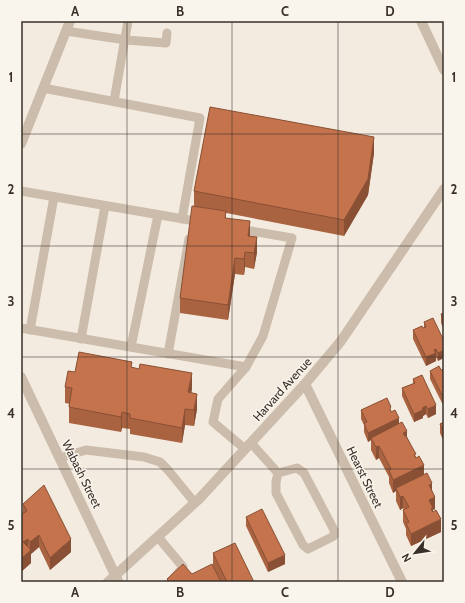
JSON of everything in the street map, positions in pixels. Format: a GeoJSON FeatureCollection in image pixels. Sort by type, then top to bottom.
{"type":"FeatureCollection","features":[{"type":"Feature","properties":{"kind":"street"},"geometry":{"type":"LineString","coordinates":[[21,144],[70,21]]}},
{"type":"Feature","properties":{"kind":"street"},"geometry":{"type":"LineString","coordinates":[[421,21],[444,70]]}},
{"type":"Feature","properties":{"kind":"street","name":"Harvard Avenue"},"geometry":{"type":"LineString","coordinates":[[114,580],[195,503],[305,384],[341,341],[444,189]]}},
{"type":"Feature","properties":{"kind":"street","name":"Wabash Street"},"geometry":{"type":"LineString","coordinates":[[21,377],[60,458],[114,580]]}},
{"type":"Feature","properties":{"kind":"street","name":"Hearst Street"},"geometry":{"type":"LineString","coordinates":[[305,384],[402,582]]}},
{"type":"Feature","properties":{"kind":"lane"},"geometry":{"type":"LineString","coordinates":[[114,101],[126,40],[128,21]]}},
{"type":"Feature","properties":{"kind":"lane"},"geometry":{"type":"LineString","coordinates":[[66,31],[126,40],[166,43],[167,33]]}},
{"type":"Feature","properties":{"kind":"lane"},"geometry":{"type":"LineString","coordinates":[[43,88],[200,118],[168,354]]}},
{"type":"Feature","properties":{"kind":"lane"},"geometry":{"type":"LineString","coordinates":[[21,191],[207,223]]}},
{"type":"Feature","properties":{"kind":"lane"},"geometry":{"type":"LineString","coordinates":[[54,197],[26,329],[246,368]]}},
{"type":"Feature","properties":{"kind":"lane"},"geometry":{"type":"LineString","coordinates":[[81,339],[104,206]]}},
{"type":"Feature","properties":{"kind":"lane"},"geometry":{"type":"LineString","coordinates":[[131,348],[158,215]]}},
{"type":"Feature","properties":{"kind":"lane"},"geometry":{"type":"LineString","coordinates":[[230,227],[292,238],[263,336],[246,368],[218,399],[213,422],[248,446],[278,473]]}},
{"type":"Feature","properties":{"kind":"lane"},"geometry":{"type":"LineString","coordinates":[[60,458],[86,450],[144,457],[160,462],[195,503]]}},
{"type":"Feature","properties":{"kind":"lane"},"geometry":{"type":"LineString","coordinates":[[296,468],[304,473],[334,530],[334,536],[308,549],[303,545],[276,493],[278,473],[296,468]]}},
{"type":"Feature","properties":{"kind":"lane"},"geometry":{"type":"LineString","coordinates":[[158,537],[190,577]]}},
{"type":"Feature","properties":{"kind":"lane"},"geometry":{"type":"LineString","coordinates":[[171,582],[183,567]]}},
{"type":"Feature","properties":{"kind":"building"},"geometry":{"type":"Polygon","coordinates":[[[210,107],[374,137],[368,179],[344,220],[194,191],[210,107]]]}},
{"type":"Feature","properties":{"kind":"building"},"geometry":{"type":"Polygon","coordinates":[[[192,206],[226,211],[225,218],[250,221],[248,236],[257,237],[254,253],[245,252],[244,259],[235,258],[228,305],[180,298],[192,206]]]}},
{"type":"Feature","properties":{"kind":"building"},"geometry":{"type":"Polygon","coordinates":[[[444,313],[444,323],[441,314],[444,313]]]}},
{"type":"Feature","properties":{"kind":"building"},"geometry":{"type":"Polygon","coordinates":[[[433,318],[444,341],[444,350],[438,353],[436,349],[434,350],[436,353],[426,357],[413,330],[422,326],[423,328],[426,327],[424,322],[433,318]]]}},
{"type":"Feature","properties":{"kind":"building"},"geometry":{"type":"Polygon","coordinates":[[[79,352],[132,362],[131,367],[139,369],[140,364],[192,373],[188,392],[197,394],[194,410],[185,409],[182,428],[130,418],[130,414],[122,412],[121,417],[69,407],[72,388],[65,387],[68,371],[75,372],[79,352]]]}},
{"type":"Feature","properties":{"kind":"building"},"geometry":{"type":"Polygon","coordinates":[[[439,366],[441,370],[444,369],[444,399],[430,371],[439,366]]]}},
{"type":"Feature","properties":{"kind":"building"},"geometry":{"type":"Polygon","coordinates":[[[422,375],[436,405],[428,409],[426,406],[422,408],[423,410],[414,414],[402,388],[415,383],[413,379],[422,375]]]}},
{"type":"Feature","properties":{"kind":"building"},"geometry":{"type":"Polygon","coordinates":[[[387,398],[391,407],[391,412],[395,410],[399,418],[368,433],[364,423],[367,422],[361,410],[387,398]]]}},
{"type":"Feature","properties":{"kind":"building"},"geometry":{"type":"Polygon","coordinates":[[[402,422],[407,431],[403,433],[416,454],[414,455],[416,458],[419,456],[424,465],[393,480],[389,470],[391,469],[379,446],[376,447],[371,438],[402,422]]]}},
{"type":"Feature","properties":{"kind":"building"},"geometry":{"type":"Polygon","coordinates":[[[444,422],[444,433],[440,424],[444,422]]]}},
{"type":"Feature","properties":{"kind":"building"},"geometry":{"type":"Polygon","coordinates":[[[427,473],[432,483],[429,485],[435,497],[429,500],[433,508],[431,509],[433,512],[436,510],[441,519],[411,534],[406,523],[409,522],[403,510],[409,507],[403,496],[400,497],[396,488],[427,473]]]}},
{"type":"Feature","properties":{"kind":"building"},"geometry":{"type":"Polygon","coordinates":[[[44,485],[71,539],[50,558],[39,535],[30,542],[28,539],[23,542],[31,550],[21,559],[21,515],[27,511],[23,504],[44,485]]]}},
{"type":"Feature","properties":{"kind":"building"},"geometry":{"type":"Polygon","coordinates":[[[262,509],[285,555],[268,563],[246,517],[262,509]]]}},
{"type":"Feature","properties":{"kind":"building"},"geometry":{"type":"Polygon","coordinates":[[[235,543],[254,582],[227,582],[213,553],[235,543]]]}},
{"type":"Feature","properties":{"kind":"building"},"geometry":{"type":"Polygon","coordinates":[[[183,564],[192,574],[212,564],[221,582],[170,582],[167,579],[183,564]]]}}]}
